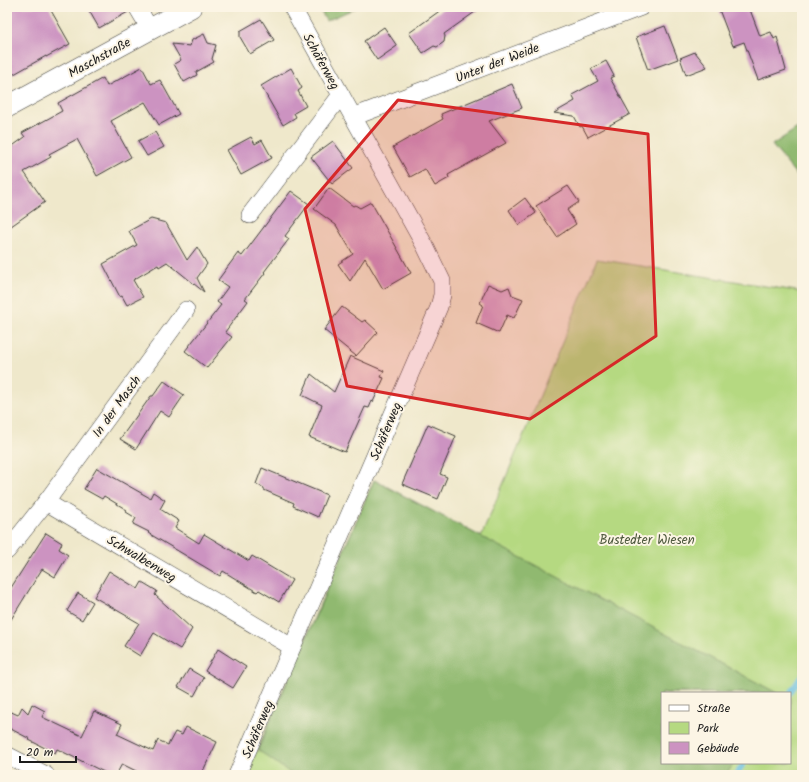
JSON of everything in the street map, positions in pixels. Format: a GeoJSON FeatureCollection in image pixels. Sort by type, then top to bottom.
{"type":"FeatureCollection","features":[{"type":"Feature","properties":{"kind":"street"},"geometry":{"type":"LineString","coordinates":[[137,7],[150,29]]}},
{"type":"Feature","properties":{"kind":"street","name":"Maschstraße"},"geometry":{"type":"LineString","coordinates":[[7,107],[191,7]]}},
{"type":"Feature","properties":{"kind":"street","name":"Schäferweg"},"geometry":{"type":"LineString","coordinates":[[237,775],[439,307],[442,295],[442,281],[425,246],[292,7]]}},
{"type":"Feature","properties":{"kind":"street","name":"Unter der Weide"},"geometry":{"type":"LineString","coordinates":[[353,117],[641,7]]}},
{"type":"Feature","properties":{"kind":"street","name":"Schäferweg"},"geometry":{"type":"LineString","coordinates":[[250,215],[341,95]]}},
{"type":"Feature","properties":{"kind":"street","name":"In der Masch"},"geometry":{"type":"LineString","coordinates":[[46,502],[186,310]]}},
{"type":"Feature","properties":{"kind":"street"},"geometry":{"type":"LineString","coordinates":[[7,551],[46,502]]}},
{"type":"Feature","properties":{"kind":"street","name":"Schwalbenweg"},"geometry":{"type":"LineString","coordinates":[[46,502],[292,647]]}},
{"type":"Feature","properties":{"kind":"street"},"geometry":{"type":"LineString","coordinates":[[7,755],[46,775]]}},
{"type":"Feature","properties":{"kind":"highlighted area"},"geometry":{"type":"Polygon","coordinates":[[[398,100],[648,134],[656,336],[530,419],[347,386],[305,209],[398,100]]]}},
{"type":"Feature","properties":{"kind":"green space"},"geometry":{"type":"Polygon","coordinates":[[[319,7],[358,7],[326,21],[319,7]]]}},
{"type":"Feature","properties":{"kind":"green space"},"geometry":{"type":"Polygon","coordinates":[[[802,125],[802,182],[772,145],[802,125]]]}},
{"type":"Feature","properties":{"kind":"green space","name":"Bustedter Wiesen"},"geometry":{"type":"Polygon","coordinates":[[[597,259],[802,292],[802,775],[246,775],[374,480],[481,537],[597,259]]]}},
{"type":"Feature","properties":{"kind":"green space"},"geometry":{"type":"Polygon","coordinates":[[[374,480],[775,692],[661,692],[661,764],[733,764],[726,775],[293,775],[258,750],[374,480]]]}},
{"type":"Feature","properties":{"kind":"building"},"geometry":{"type":"Polygon","coordinates":[[[7,7],[49,7],[70,44],[7,78],[7,7]]]}},
{"type":"Feature","properties":{"kind":"building"},"geometry":{"type":"Polygon","coordinates":[[[87,7],[127,7],[128,12],[99,28],[87,7]]]}},
{"type":"Feature","properties":{"kind":"building"},"geometry":{"type":"Polygon","coordinates":[[[445,7],[482,7],[444,34],[444,42],[423,53],[409,33],[445,7]]]}},
{"type":"Feature","properties":{"kind":"building"},"geometry":{"type":"Polygon","coordinates":[[[718,7],[749,7],[760,36],[771,32],[774,39],[777,37],[786,70],[758,80],[744,42],[733,46],[718,7]]]}},
{"type":"Feature","properties":{"kind":"building"},"geometry":{"type":"Polygon","coordinates":[[[261,19],[274,40],[250,54],[240,37],[240,31],[261,19]]]}},
{"type":"Feature","properties":{"kind":"building"},"geometry":{"type":"Polygon","coordinates":[[[665,26],[678,59],[648,70],[636,37],[665,26]]]}},
{"type":"Feature","properties":{"kind":"building"},"geometry":{"type":"Polygon","coordinates":[[[384,27],[397,46],[377,60],[364,41],[384,27]]]}},
{"type":"Feature","properties":{"kind":"building"},"geometry":{"type":"Polygon","coordinates":[[[204,34],[208,43],[216,45],[212,59],[214,62],[196,72],[197,75],[184,82],[174,64],[181,60],[172,44],[190,46],[192,40],[204,34]]]}},
{"type":"Feature","properties":{"kind":"building"},"geometry":{"type":"Polygon","coordinates":[[[695,52],[707,67],[686,75],[680,58],[695,52]]]}},
{"type":"Feature","properties":{"kind":"building"},"geometry":{"type":"Polygon","coordinates":[[[606,61],[614,76],[610,78],[630,114],[588,137],[574,116],[554,113],[575,101],[572,95],[598,81],[591,69],[606,61]]]}},
{"type":"Feature","properties":{"kind":"building"},"geometry":{"type":"Polygon","coordinates":[[[142,67],[151,84],[160,80],[179,114],[159,125],[145,102],[111,121],[131,157],[97,176],[77,139],[49,154],[51,157],[24,172],[45,202],[7,229],[7,150],[25,137],[22,133],[62,111],[58,103],[103,78],[107,86],[142,67]]]}},
{"type":"Feature","properties":{"kind":"building"},"geometry":{"type":"Polygon","coordinates":[[[291,68],[302,88],[298,91],[306,106],[294,113],[296,117],[283,125],[261,86],[291,68]]]}},
{"type":"Feature","properties":{"kind":"building"},"geometry":{"type":"Polygon","coordinates":[[[512,84],[522,108],[489,121],[506,143],[448,175],[449,178],[435,186],[425,169],[410,177],[393,147],[443,119],[441,114],[512,84]]]}},
{"type":"Feature","properties":{"kind":"building"},"geometry":{"type":"Polygon","coordinates":[[[155,132],[164,147],[147,156],[138,141],[155,132]]]}},
{"type":"Feature","properties":{"kind":"building"},"geometry":{"type":"Polygon","coordinates":[[[251,137],[255,144],[262,140],[272,158],[241,175],[227,150],[251,137]]]}},
{"type":"Feature","properties":{"kind":"building"},"geometry":{"type":"Polygon","coordinates":[[[333,141],[353,168],[332,184],[311,157],[333,141]]]}},
{"type":"Feature","properties":{"kind":"building"},"geometry":{"type":"Polygon","coordinates":[[[568,186],[579,202],[567,210],[576,224],[557,237],[536,206],[568,186]]]}},
{"type":"Feature","properties":{"kind":"building"},"geometry":{"type":"Polygon","coordinates":[[[329,188],[353,206],[355,205],[360,208],[371,202],[411,273],[383,289],[365,258],[350,281],[338,264],[353,254],[336,225],[314,209],[329,188]]]}},
{"type":"Feature","properties":{"kind":"building"},"geometry":{"type":"Polygon","coordinates":[[[291,191],[309,204],[285,236],[289,239],[245,299],[248,301],[225,332],[232,337],[207,368],[185,351],[221,305],[217,302],[228,287],[218,280],[238,253],[242,256],[291,191]]]}},
{"type":"Feature","properties":{"kind":"building"},"geometry":{"type":"Polygon","coordinates":[[[525,198],[536,213],[519,225],[509,210],[525,198]]]}},
{"type":"Feature","properties":{"kind":"building"},"geometry":{"type":"Polygon","coordinates":[[[151,219],[166,223],[187,260],[197,247],[207,264],[197,278],[204,292],[167,262],[159,267],[158,265],[133,280],[143,297],[127,305],[122,296],[120,297],[103,264],[137,245],[129,231],[151,219]]]}},
{"type":"Feature","properties":{"kind":"building"},"geometry":{"type":"Polygon","coordinates":[[[488,284],[502,290],[509,287],[512,295],[523,299],[514,318],[507,315],[499,333],[476,323],[483,305],[480,303],[488,284]]]}},
{"type":"Feature","properties":{"kind":"building"},"geometry":{"type":"Polygon","coordinates":[[[342,307],[362,322],[365,320],[378,332],[356,356],[324,330],[342,307]]]}},
{"type":"Feature","properties":{"kind":"building"},"geometry":{"type":"Polygon","coordinates":[[[350,356],[384,371],[381,377],[384,378],[373,402],[372,401],[369,408],[365,407],[345,452],[309,437],[322,405],[302,395],[311,374],[334,392],[350,356]]]}},
{"type":"Feature","properties":{"kind":"building"},"geometry":{"type":"Polygon","coordinates":[[[164,381],[184,395],[169,417],[160,411],[136,449],[120,439],[151,396],[153,396],[164,381]]]}},
{"type":"Feature","properties":{"kind":"building"},"geometry":{"type":"Polygon","coordinates":[[[428,424],[456,436],[440,474],[447,477],[438,499],[402,484],[428,424]]]}},
{"type":"Feature","properties":{"kind":"building"},"geometry":{"type":"Polygon","coordinates":[[[97,468],[150,498],[153,492],[165,500],[160,509],[179,521],[175,528],[199,543],[204,534],[249,561],[252,556],[292,580],[279,602],[259,590],[257,592],[223,571],[220,576],[148,533],[149,532],[133,524],[136,518],[126,512],[127,510],[104,496],[102,499],[84,489],[97,468]]]}},
{"type":"Feature","properties":{"kind":"building"},"geometry":{"type":"Polygon","coordinates":[[[262,468],[327,495],[318,517],[293,506],[294,503],[264,490],[264,488],[256,484],[262,468]]]}},
{"type":"Feature","properties":{"kind":"building"},"geometry":{"type":"Polygon","coordinates":[[[46,533],[62,543],[59,549],[68,555],[55,577],[42,569],[7,626],[7,594],[46,533]]]}},
{"type":"Feature","properties":{"kind":"building"},"geometry":{"type":"Polygon","coordinates":[[[109,571],[138,589],[142,582],[157,591],[155,595],[192,629],[180,649],[154,633],[140,656],[124,646],[139,623],[94,597],[109,571]]]}},
{"type":"Feature","properties":{"kind":"building"},"geometry":{"type":"Polygon","coordinates":[[[78,593],[93,602],[82,620],[67,611],[78,593]]]}},
{"type":"Feature","properties":{"kind":"building"},"geometry":{"type":"Polygon","coordinates":[[[218,649],[246,667],[233,688],[205,671],[218,649]]]}},
{"type":"Feature","properties":{"kind":"building"},"geometry":{"type":"Polygon","coordinates":[[[189,669],[204,678],[194,696],[178,687],[189,669]]]}},
{"type":"Feature","properties":{"kind":"building"},"geometry":{"type":"Polygon","coordinates":[[[32,704],[45,711],[42,717],[82,736],[94,711],[122,724],[117,734],[153,751],[158,740],[168,745],[175,732],[182,735],[186,727],[217,742],[201,775],[144,775],[122,764],[116,775],[110,775],[57,749],[55,753],[7,727],[7,710],[18,715],[22,707],[28,713],[32,704]]]}},
{"type":"Feature","properties":{"kind":"waterway"},"geometry":{"type":"LineString","coordinates":[[791,692],[802,675]]}},
{"type":"Feature","properties":{"kind":"waterway"},"geometry":{"type":"LineString","coordinates":[[736,775],[743,764]]}}]}
